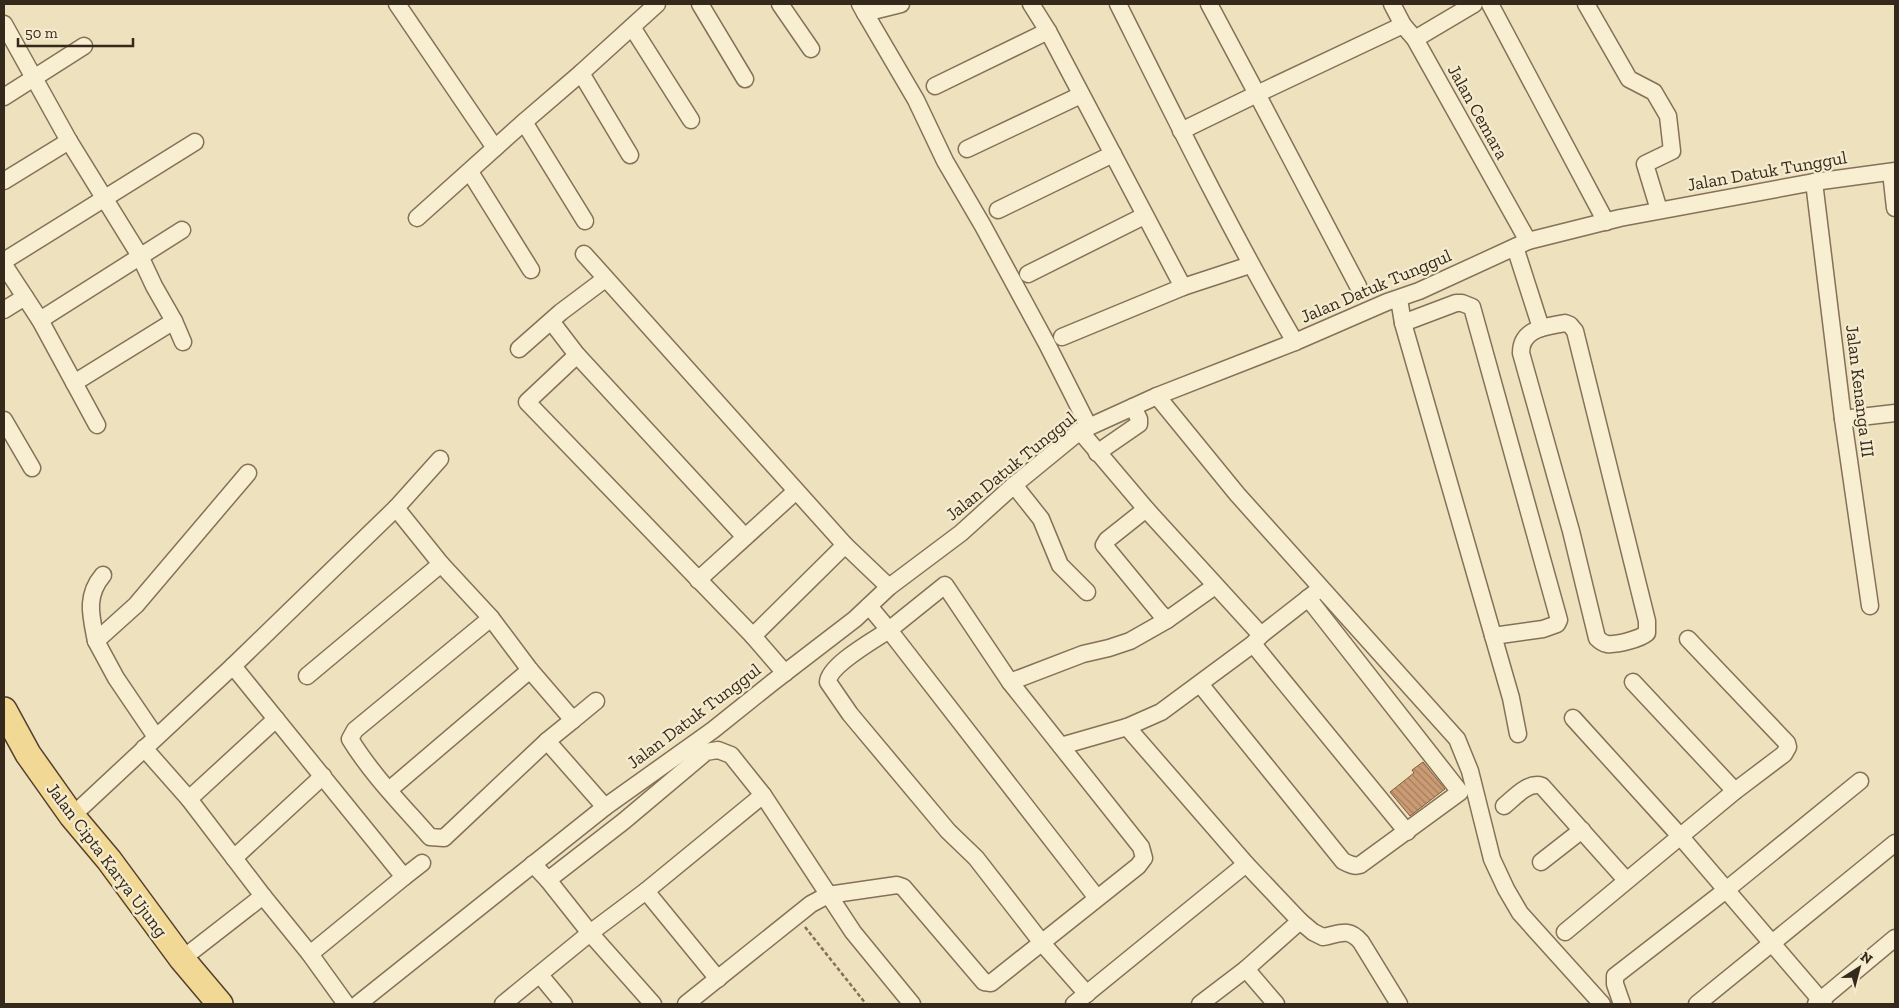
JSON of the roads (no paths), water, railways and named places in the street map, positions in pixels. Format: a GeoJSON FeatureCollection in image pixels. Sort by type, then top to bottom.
{"type":"FeatureCollection","features":[{"type":"Feature","properties":{"kind":"main road","name":"Jalan Cipta Karya Ujung"},"geometry":{"type":"LineString","coordinates":[[4,710],[28,754],[72,816],[109,860],[182,958],[220,1004]]}},
{"type":"Feature","properties":{"kind":"street"},"geometry":{"type":"LineString","coordinates":[[417,218],[657,4]]}},
{"type":"Feature","properties":{"kind":"street"},"geometry":{"type":"LineString","coordinates":[[700,4],[746,80]]}},
{"type":"Feature","properties":{"kind":"street"},"geometry":{"type":"LineString","coordinates":[[780,4],[811,49]]}},
{"type":"Feature","properties":{"kind":"street"},"geometry":{"type":"LineString","coordinates":[[901,4],[868,9],[916,100],[945,161],[1048,344],[1084,429],[1097,453],[1215,586],[1407,832]]}},
{"type":"Feature","properties":{"kind":"street"},"geometry":{"type":"LineString","coordinates":[[1031,4],[1048,31],[1182,287]]}},
{"type":"Feature","properties":{"kind":"street"},"geometry":{"type":"LineString","coordinates":[[1118,4],[1250,265],[1295,342]]}},
{"type":"Feature","properties":{"kind":"street"},"geometry":{"type":"LineString","coordinates":[[1209,4],[1358,286]]}},
{"type":"Feature","properties":{"kind":"street","name":"Jalan Cemara"},"geometry":{"type":"LineString","coordinates":[[1392,4],[1403,25],[1415,39],[1522,244],[1541,328]]}},
{"type":"Feature","properties":{"kind":"street"},"geometry":{"type":"LineString","coordinates":[[1415,39],[1474,4]]}},
{"type":"Feature","properties":{"kind":"street"},"geometry":{"type":"LineString","coordinates":[[1490,4],[1606,222]]}},
{"type":"Feature","properties":{"kind":"street"},"geometry":{"type":"LineString","coordinates":[[1586,4],[1629,79],[1654,92],[1668,116],[1672,151],[1645,164],[1659,210]]}},
{"type":"Feature","properties":{"kind":"street"},"geometry":{"type":"LineString","coordinates":[[400,5],[496,148]]}},
{"type":"Feature","properties":{"kind":"street"},"geometry":{"type":"LineString","coordinates":[[4,24],[69,141],[140,256],[183,342]]}},
{"type":"Feature","properties":{"kind":"street"},"geometry":{"type":"LineString","coordinates":[[1181,131],[1403,25]]}},
{"type":"Feature","properties":{"kind":"street"},"geometry":{"type":"LineString","coordinates":[[632,27],[691,120]]}},
{"type":"Feature","properties":{"kind":"street"},"geometry":{"type":"LineString","coordinates":[[935,86],[1048,31]]}},
{"type":"Feature","properties":{"kind":"street"},"geometry":{"type":"LineString","coordinates":[[4,97],[84,46]]}},
{"type":"Feature","properties":{"kind":"street"},"geometry":{"type":"LineString","coordinates":[[581,73],[630,155]]}},
{"type":"Feature","properties":{"kind":"street"},"geometry":{"type":"LineString","coordinates":[[967,149],[1081,95]]}},
{"type":"Feature","properties":{"kind":"street"},"geometry":{"type":"LineString","coordinates":[[524,122],[585,221]]}},
{"type":"Feature","properties":{"kind":"street"},"geometry":{"type":"LineString","coordinates":[[4,181],[69,141]]}},
{"type":"Feature","properties":{"kind":"street"},"geometry":{"type":"LineString","coordinates":[[97,425],[40,320],[4,263],[195,142]]}},
{"type":"Feature","properties":{"kind":"street"},"geometry":{"type":"LineString","coordinates":[[998,210],[1113,154]]}},
{"type":"Feature","properties":{"kind":"street"},"geometry":{"type":"LineString","coordinates":[[470,172],[530,270]]}},
{"type":"Feature","properties":{"kind":"street"},"geometry":{"type":"LineString","coordinates":[[1893,172],[1895,208]]}},
{"type":"Feature","properties":{"kind":"street","name":"Jalan Datuk Tunggul"},"geometry":{"type":"LineString","coordinates":[[358,1004],[605,807],[713,730],[855,619],[889,587],[961,533],[1014,485],[1084,429],[1157,396],[1295,342],[1387,302],[1399,299],[1522,244],[1659,210],[1814,182],[1893,172]]}},
{"type":"Feature","properties":{"kind":"street","name":"Jalan Kenanga III"},"geometry":{"type":"LineString","coordinates":[[1814,182],[1843,419],[1870,606]]}},
{"type":"Feature","properties":{"kind":"street"},"geometry":{"type":"LineString","coordinates":[[1028,274],[1144,216]]}},
{"type":"Feature","properties":{"kind":"street"},"geometry":{"type":"LineString","coordinates":[[40,320],[182,230]]}},
{"type":"Feature","properties":{"kind":"street"},"geometry":{"type":"LineString","coordinates":[[584,254],[605,280],[845,545],[889,587]]}},
{"type":"Feature","properties":{"kind":"street"},"geometry":{"type":"LineString","coordinates":[[1062,337],[1182,287],[1250,265]]}},
{"type":"Feature","properties":{"kind":"street"},"geometry":{"type":"LineString","coordinates":[[519,349],[551,321],[605,280]]}},
{"type":"Feature","properties":{"kind":"street"},"geometry":{"type":"LineString","coordinates":[[4,310],[25,297]]}},
{"type":"Feature","properties":{"kind":"street"},"geometry":{"type":"LineString","coordinates":[[1399,299],[1404,324],[1511,698],[1518,734]]}},
{"type":"Feature","properties":{"kind":"street"},"geometry":{"type":"LineString","coordinates":[[1404,324],[1456,303],[1472,307],[1559,620],[1557,624],[1543,629],[1493,636]]}},
{"type":"Feature","properties":{"kind":"street"},"geometry":{"type":"LineString","coordinates":[[74,383],[174,321]]}},
{"type":"Feature","properties":{"kind":"street"},"geometry":{"type":"LineString","coordinates":[[551,321],[577,355],[744,537]]}},
{"type":"Feature","properties":{"kind":"street"},"geometry":{"type":"LineString","coordinates":[[1565,323],[1570,325],[1575,331],[1646,610],[1647,633],[1641,638],[1610,644],[1604,644],[1597,638],[1571,531],[1521,353],[1521,345],[1530,332],[1541,328],[1565,323]]}},
{"type":"Feature","properties":{"kind":"street"},"geometry":{"type":"LineString","coordinates":[[577,355],[527,402],[753,636],[784,673]]}},
{"type":"Feature","properties":{"kind":"street"},"geometry":{"type":"LineString","coordinates":[[1157,396],[1237,494],[1457,739],[1470,771],[1492,859],[1506,889],[1520,914],[1602,1004]]}},
{"type":"Feature","properties":{"kind":"street"},"geometry":{"type":"LineString","coordinates":[[1097,453],[1139,424],[1140,419],[1133,407]]}},
{"type":"Feature","properties":{"kind":"street"},"geometry":{"type":"LineString","coordinates":[[1843,419],[1895,412]]}},
{"type":"Feature","properties":{"kind":"street"},"geometry":{"type":"LineString","coordinates":[[4,420],[32,468]]}},
{"type":"Feature","properties":{"kind":"street"},"geometry":{"type":"LineString","coordinates":[[72,816],[233,666],[396,508],[440,459]]}},
{"type":"Feature","properties":{"kind":"street"},"geometry":{"type":"LineString","coordinates":[[96,640],[136,605],[248,473]]}},
{"type":"Feature","properties":{"kind":"street"},"geometry":{"type":"LineString","coordinates":[[1014,485],[1041,519],[1060,565],[1087,592]]}},
{"type":"Feature","properties":{"kind":"street"},"geometry":{"type":"LineString","coordinates":[[698,580],[796,491]]}},
{"type":"Feature","properties":{"kind":"street"},"geometry":{"type":"LineString","coordinates":[[396,508],[441,564],[491,618],[530,670],[573,720]]}},
{"type":"Feature","properties":{"kind":"street"},"geometry":{"type":"LineString","coordinates":[[1146,509],[1107,540],[1104,545],[1167,620]]}},
{"type":"Feature","properties":{"kind":"street"},"geometry":{"type":"LineString","coordinates":[[753,636],[845,545]]}},
{"type":"Feature","properties":{"kind":"street"},"geometry":{"type":"LineString","coordinates":[[307,676],[441,564]]}},
{"type":"Feature","properties":{"kind":"street"},"geometry":{"type":"LineString","coordinates":[[103,575],[95,584],[90,610],[96,640],[116,678],[156,737]]}},
{"type":"Feature","properties":{"kind":"street"},"geometry":{"type":"LineString","coordinates":[[686,1004],[811,904],[828,896],[897,885],[904,887],[984,982],[991,983],[1042,943],[1097,898],[1138,866],[1144,858],[1141,848],[1010,682],[946,585],[889,630],[836,666],[828,676],[828,682],[850,714],[948,831],[976,858],[1042,943],[1081,999],[1246,864]]}},
{"type":"Feature","properties":{"kind":"street"},"geometry":{"type":"LineString","coordinates":[[1010,682],[1083,654],[1130,641],[1167,620],[1215,586]]}},
{"type":"Feature","properties":{"kind":"street"},"geometry":{"type":"LineString","coordinates":[[1061,746],[1127,727],[1161,712],[1200,684],[1322,587]]}},
{"type":"Feature","properties":{"kind":"street"},"geometry":{"type":"LineString","coordinates":[[1200,684],[1343,861],[1356,866],[1360,865],[1460,792],[1308,598]]}},
{"type":"Feature","properties":{"kind":"street"},"geometry":{"type":"LineString","coordinates":[[868,606],[889,630],[1097,898]]}},
{"type":"Feature","properties":{"kind":"street"},"geometry":{"type":"LineString","coordinates":[[491,618],[355,730],[350,740],[389,790],[430,837],[444,838],[547,741],[596,701]]}},
{"type":"Feature","properties":{"kind":"street"},"geometry":{"type":"LineString","coordinates":[[1565,932],[1735,791],[1784,754],[1788,748],[1787,743],[1688,639]]}},
{"type":"Feature","properties":{"kind":"street"},"geometry":{"type":"LineString","coordinates":[[233,666],[404,877]]}},
{"type":"Feature","properties":{"kind":"street"},"geometry":{"type":"LineString","coordinates":[[389,790],[530,670]]}},
{"type":"Feature","properties":{"kind":"street"},"geometry":{"type":"LineString","coordinates":[[1633,682],[1735,791]]}},
{"type":"Feature","properties":{"kind":"street"},"geometry":{"type":"LineString","coordinates":[[1573,718],[1680,836],[1773,944],[1820,1003],[1895,938]]}},
{"type":"Feature","properties":{"kind":"street"},"geometry":{"type":"LineString","coordinates":[[189,799],[276,719]]}},
{"type":"Feature","properties":{"kind":"street"},"geometry":{"type":"LineString","coordinates":[[1127,727],[1246,864],[1300,921],[1313,932],[1323,937],[1346,932],[1354,934],[1361,942],[1399,1004]]}},
{"type":"Feature","properties":{"kind":"street"},"geometry":{"type":"LineString","coordinates":[[547,741],[605,807]]}},
{"type":"Feature","properties":{"kind":"street"},"geometry":{"type":"LineString","coordinates":[[144,748],[189,799],[262,896],[310,954],[346,1004]]}},
{"type":"Feature","properties":{"kind":"street"},"geometry":{"type":"LineString","coordinates":[[548,880],[624,821],[706,752],[718,750],[731,755],[763,795],[853,932],[912,1004]]}},
{"type":"Feature","properties":{"kind":"street"},"geometry":{"type":"LineString","coordinates":[[234,858],[323,776]]}},
{"type":"Feature","properties":{"kind":"street"},"geometry":{"type":"LineString","coordinates":[[1620,1004],[1615,976],[1726,890],[1860,781]]}},
{"type":"Feature","properties":{"kind":"street"},"geometry":{"type":"LineString","coordinates":[[1504,806],[1527,787],[1538,784],[1542,786],[1626,880]]}},
{"type":"Feature","properties":{"kind":"street"},"geometry":{"type":"LineString","coordinates":[[503,1004],[523,999],[540,975],[763,795]]}},
{"type":"Feature","properties":{"kind":"street"},"geometry":{"type":"LineString","coordinates":[[1541,862],[1582,830]]}},
{"type":"Feature","properties":{"kind":"street"},"geometry":{"type":"LineString","coordinates":[[1697,1004],[1895,843]]}},
{"type":"Feature","properties":{"kind":"street"},"geometry":{"type":"LineString","coordinates":[[310,954],[422,863]]}},
{"type":"Feature","properties":{"kind":"street"},"geometry":{"type":"LineString","coordinates":[[533,864],[590,933],[653,1004]]}},
{"type":"Feature","properties":{"kind":"street"},"geometry":{"type":"LineString","coordinates":[[646,891],[718,979]]}},
{"type":"Feature","properties":{"kind":"street"},"geometry":{"type":"LineString","coordinates":[[182,958],[262,896]]}},
{"type":"Feature","properties":{"kind":"street"},"geometry":{"type":"LineString","coordinates":[[1200,1004],[1246,968],[1300,921]]}},
{"type":"Feature","properties":{"kind":"street"},"geometry":{"type":"LineString","coordinates":[[1246,968],[1276,1004]]}},
{"type":"Feature","properties":{"kind":"street"},"geometry":{"type":"LineString","coordinates":[[540,975],[564,1004]]}}]}
